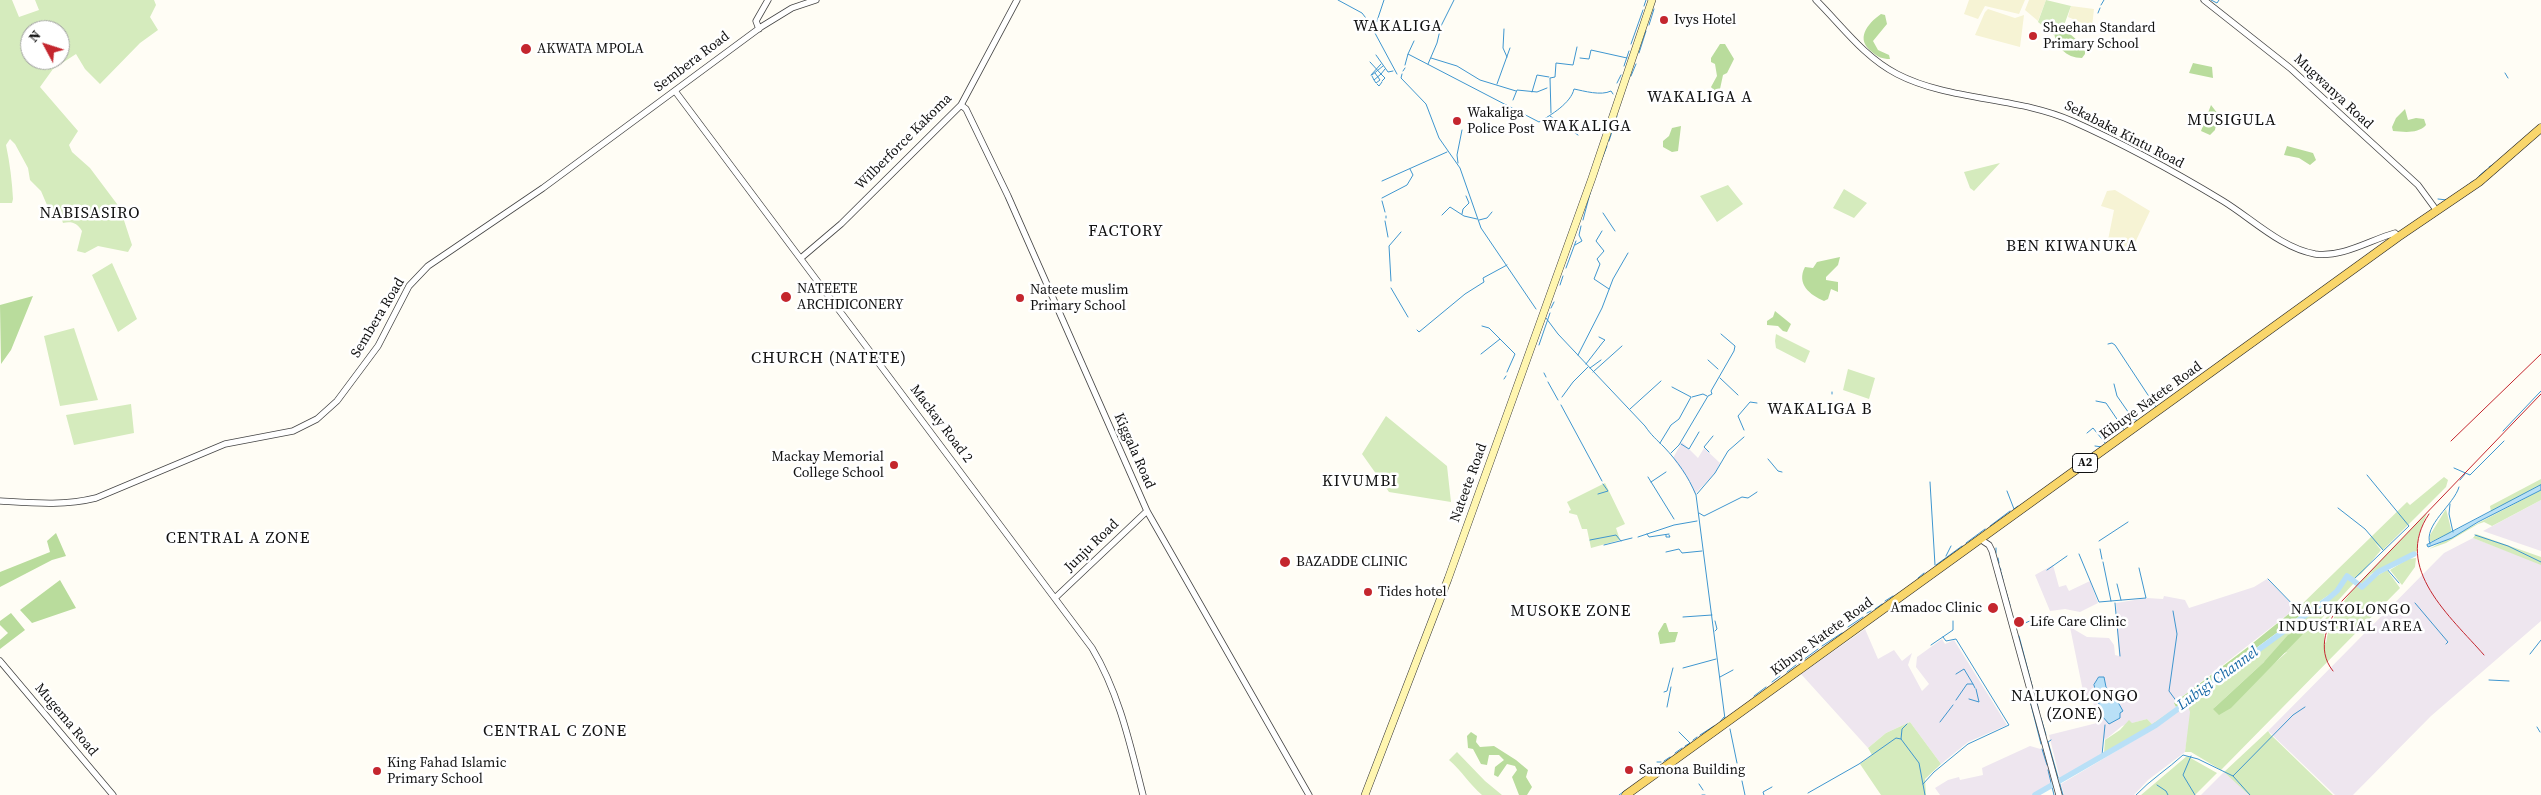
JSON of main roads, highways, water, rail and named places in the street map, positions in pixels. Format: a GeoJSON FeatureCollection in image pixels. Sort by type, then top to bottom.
{"type":"FeatureCollection","features":[{"type":"Feature","properties":{"kind":"main road","name":"Nateete Road"},"geometry":{"type":"LineString","coordinates":[[1365,795],[1434,617],[1592,178],[1652,0]]}},
{"type":"Feature","properties":{"kind":"main road","name":"Kibuye Natete Road"},"geometry":{"type":"LineString","coordinates":[[1626,795],[2398,237],[2479,182],[2541,128]]}},
{"type":"Feature","properties":{"kind":"water"},"geometry":{"type":"Polygon","coordinates":[[[2541,485],[2541,490],[2478,522],[2452,538],[2428,547],[2427,545],[2541,485]]]}},
{"type":"Feature","properties":{"kind":"water"},"geometry":{"type":"Polygon","coordinates":[[[2099,677],[2104,677],[2106,687],[2115,697],[2123,711],[2120,713],[2120,718],[2109,724],[2096,709],[2099,704],[2094,685],[2099,677]]]}},
{"type":"Feature","properties":{"kind":"waterway"},"geometry":{"type":"LineString","coordinates":[[1338,0],[1362,13],[1369,22],[1397,74]]}},
{"type":"Feature","properties":{"kind":"waterway"},"geometry":{"type":"LineString","coordinates":[[1374,30],[1384,0]]}},
{"type":"Feature","properties":{"kind":"waterway"},"geometry":{"type":"LineString","coordinates":[[1428,64],[1437,43],[1441,26],[1454,0]]}},
{"type":"Feature","properties":{"kind":"waterway"},"geometry":{"type":"LineString","coordinates":[[1644,6],[1646,0]]}},
{"type":"Feature","properties":{"kind":"waterway"},"geometry":{"type":"LineString","coordinates":[[2101,5],[2104,0]]}},
{"type":"Feature","properties":{"kind":"waterway"},"geometry":{"type":"LineString","coordinates":[[2211,0],[2217,3],[2219,0]]}},
{"type":"Feature","properties":{"kind":"waterway"},"geometry":{"type":"LineString","coordinates":[[2098,13],[2100,8]]}},
{"type":"Feature","properties":{"kind":"waterway"},"geometry":{"type":"LineString","coordinates":[[1649,25],[1654,9]]}},
{"type":"Feature","properties":{"kind":"waterway"},"geometry":{"type":"LineString","coordinates":[[1631,44],[1643,10]]}},
{"type":"Feature","properties":{"kind":"waterway"},"geometry":{"type":"LineString","coordinates":[[1504,29],[1503,48],[1507,57]]}},
{"type":"Feature","properties":{"kind":"waterway"},"geometry":{"type":"LineString","coordinates":[[1639,53],[1646,31]]}},
{"type":"Feature","properties":{"kind":"waterway"},"geometry":{"type":"LineString","coordinates":[[1408,54],[1414,41]]}},
{"type":"Feature","properties":{"kind":"waterway"},"geometry":{"type":"LineString","coordinates":[[1551,113],[1550,78],[1555,77],[1556,63],[1573,65],[1577,47]]}},
{"type":"Feature","properties":{"kind":"waterway"},"geometry":{"type":"LineString","coordinates":[[1497,84],[1510,48]]}},
{"type":"Feature","properties":{"kind":"waterway"},"geometry":{"type":"LineString","coordinates":[[1580,58],[1589,59],[1591,50],[1627,58]]}},
{"type":"Feature","properties":{"kind":"waterway"},"geometry":{"type":"LineString","coordinates":[[1624,66],[1629,51]]}},
{"type":"Feature","properties":{"kind":"waterway"},"geometry":{"type":"LineString","coordinates":[[1405,65],[1408,54],[1539,122],[1565,104],[1574,89],[1598,93],[1611,91],[1613,94]]}},
{"type":"Feature","properties":{"kind":"waterway"},"geometry":{"type":"LineString","coordinates":[[1376,55],[1388,72],[1393,71]]}},
{"type":"Feature","properties":{"kind":"waterway"},"geometry":{"type":"LineString","coordinates":[[1431,58],[1457,66],[1480,80],[1516,91]]}},
{"type":"Feature","properties":{"kind":"waterway"},"geometry":{"type":"LineString","coordinates":[[1370,62],[1381,74],[1385,69]]}},
{"type":"Feature","properties":{"kind":"waterway"},"geometry":{"type":"LineString","coordinates":[[1371,75],[1381,64]]}},
{"type":"Feature","properties":{"kind":"waterway"},"geometry":{"type":"LineString","coordinates":[[1631,76],[1636,64]]}},
{"type":"Feature","properties":{"kind":"waterway"},"geometry":{"type":"LineString","coordinates":[[1372,75],[1383,66]]}},
{"type":"Feature","properties":{"kind":"waterway"},"geometry":{"type":"LineString","coordinates":[[1374,80],[1376,83],[1380,80],[1375,73]]}},
{"type":"Feature","properties":{"kind":"waterway"},"geometry":{"type":"LineString","coordinates":[[2505,73],[2508,78]]}},
{"type":"Feature","properties":{"kind":"waterway"},"geometry":{"type":"LineString","coordinates":[[1372,76],[1374,80],[1381,74],[1385,78],[1382,81]]}},
{"type":"Feature","properties":{"kind":"waterway"},"geometry":{"type":"LineString","coordinates":[[1402,74],[1401,78],[1426,104],[1439,138],[1460,168],[1481,228],[1536,309]]}},
{"type":"Feature","properties":{"kind":"waterway"},"geometry":{"type":"LineString","coordinates":[[1532,92],[1537,75],[1549,77]]}},
{"type":"Feature","properties":{"kind":"waterway"},"geometry":{"type":"LineString","coordinates":[[1617,83],[1621,75]]}},
{"type":"Feature","properties":{"kind":"waterway"},"geometry":{"type":"LineString","coordinates":[[1377,84],[1379,86],[1382,82]]}},
{"type":"Feature","properties":{"kind":"waterway"},"geometry":{"type":"LineString","coordinates":[[1513,100],[1517,90],[1537,92],[1547,88]]}},
{"type":"Feature","properties":{"kind":"waterway"},"geometry":{"type":"LineString","coordinates":[[1550,116],[1578,135]]}},
{"type":"Feature","properties":{"kind":"waterway"},"geometry":{"type":"LineString","coordinates":[[1609,141],[1617,116]]}},
{"type":"Feature","properties":{"kind":"waterway"},"geometry":{"type":"LineString","coordinates":[[1568,127],[1572,122]]}},
{"type":"Feature","properties":{"kind":"waterway"},"geometry":{"type":"LineString","coordinates":[[1458,163],[1457,155],[1462,130]]}},
{"type":"Feature","properties":{"kind":"waterway"},"geometry":{"type":"LineString","coordinates":[[1600,164],[1607,146]]}},
{"type":"Feature","properties":{"kind":"waterway"},"geometry":{"type":"LineString","coordinates":[[1382,181],[1447,152]]}},
{"type":"Feature","properties":{"kind":"waterway"},"geometry":{"type":"LineString","coordinates":[[2489,167],[2494,164]]}},
{"type":"Feature","properties":{"kind":"waterway"},"geometry":{"type":"LineString","coordinates":[[1382,198],[1407,185],[1413,175],[1410,169]]}},
{"type":"Feature","properties":{"kind":"waterway"},"geometry":{"type":"LineString","coordinates":[[2479,176],[2486,170]]}},
{"type":"Feature","properties":{"kind":"waterway"},"geometry":{"type":"LineString","coordinates":[[2464,188],[2473,181]]}},
{"type":"Feature","properties":{"kind":"waterway"},"geometry":{"type":"LineString","coordinates":[[1583,220],[1592,186]]}},
{"type":"Feature","properties":{"kind":"waterway"},"geometry":{"type":"LineString","coordinates":[[1462,214],[1463,209],[1469,203],[1466,196]]}},
{"type":"Feature","properties":{"kind":"waterway"},"geometry":{"type":"LineString","coordinates":[[2438,199],[2447,200]]}},
{"type":"Feature","properties":{"kind":"waterway"},"geometry":{"type":"LineString","coordinates":[[1382,201],[1385,212]]}},
{"type":"Feature","properties":{"kind":"waterway"},"geometry":{"type":"LineString","coordinates":[[1442,215],[1450,207],[1464,216],[1477,219]]}},
{"type":"Feature","properties":{"kind":"waterway"},"geometry":{"type":"LineString","coordinates":[[1479,220],[1487,218],[1492,212]]}},
{"type":"Feature","properties":{"kind":"waterway"},"geometry":{"type":"LineString","coordinates":[[1603,213],[1615,231]]}},
{"type":"Feature","properties":{"kind":"waterway"},"geometry":{"type":"LineString","coordinates":[[1385,221],[1388,237]]}},
{"type":"Feature","properties":{"kind":"waterway"},"geometry":{"type":"LineString","coordinates":[[1575,245],[1582,241],[1579,235],[1581,226]]}},
{"type":"Feature","properties":{"kind":"waterway"},"geometry":{"type":"LineString","coordinates":[[1602,231],[1596,241],[1604,251],[1597,259],[1600,264],[1594,279],[1609,289]]}},
{"type":"Feature","properties":{"kind":"waterway"},"geometry":{"type":"LineString","coordinates":[[1391,281],[1389,246],[1401,232]]}},
{"type":"Feature","properties":{"kind":"waterway"},"geometry":{"type":"LineString","coordinates":[[1566,268],[1576,241]]}},
{"type":"Feature","properties":{"kind":"waterway"},"geometry":{"type":"LineString","coordinates":[[1578,355],[1602,308],[1613,279],[1628,253]]}},
{"type":"Feature","properties":{"kind":"waterway"},"geometry":{"type":"LineString","coordinates":[[1417,330],[1419,332],[1465,294],[1484,282],[1483,278],[1507,265]]}},
{"type":"Feature","properties":{"kind":"waterway"},"geometry":{"type":"LineString","coordinates":[[1560,285],[1563,276]]}},
{"type":"Feature","properties":{"kind":"waterway"},"geometry":{"type":"LineString","coordinates":[[1391,288],[1408,317]]}},
{"type":"Feature","properties":{"kind":"waterway"},"geometry":{"type":"LineString","coordinates":[[1551,308],[1554,302]]}},
{"type":"Feature","properties":{"kind":"waterway"},"geometry":{"type":"LineString","coordinates":[[1539,345],[1550,313]]}},
{"type":"Feature","properties":{"kind":"waterway"},"geometry":{"type":"LineString","coordinates":[[1546,318],[1558,334],[1669,453],[1686,475],[1696,495],[1725,719]]}},
{"type":"Feature","properties":{"kind":"waterway"},"geometry":{"type":"LineString","coordinates":[[1481,354],[1500,339],[1489,328],[1482,326]]}},
{"type":"Feature","properties":{"kind":"waterway"},"geometry":{"type":"LineString","coordinates":[[1671,453],[1679,445],[1708,396],[1712,394],[1711,391],[1734,351],[1735,346],[1721,334]]}},
{"type":"Feature","properties":{"kind":"waterway"},"geometry":{"type":"LineString","coordinates":[[1586,364],[1605,340],[1599,337]]}},
{"type":"Feature","properties":{"kind":"waterway"},"geometry":{"type":"LineString","coordinates":[[1500,339],[1515,354],[1507,372]]}},
{"type":"Feature","properties":{"kind":"waterway"},"geometry":{"type":"LineString","coordinates":[[2108,344],[2112,343],[2115,345],[2148,395]]}},
{"type":"Feature","properties":{"kind":"waterway"},"geometry":{"type":"LineString","coordinates":[[1593,372],[1622,346]]}},
{"type":"Feature","properties":{"kind":"waterway"},"geometry":{"type":"LineString","coordinates":[[2215,365],[2226,356]]}},
{"type":"Feature","properties":{"kind":"waterway"},"geometry":{"type":"LineString","coordinates":[[1590,368],[1601,360]]}},
{"type":"Feature","properties":{"kind":"waterway"},"geometry":{"type":"LineString","coordinates":[[1708,360],[1718,369]]}},
{"type":"Feature","properties":{"kind":"waterway"},"geometry":{"type":"LineString","coordinates":[[1562,397],[1573,382],[1588,367]]}},
{"type":"Feature","properties":{"kind":"waterway"},"geometry":{"type":"LineString","coordinates":[[1544,373],[1546,377]]}},
{"type":"Feature","properties":{"kind":"waterway"},"geometry":{"type":"LineString","coordinates":[[1720,378],[1738,395]]}},
{"type":"Feature","properties":{"kind":"waterway"},"geometry":{"type":"LineString","coordinates":[[1630,409],[1661,381]]}},
{"type":"Feature","properties":{"kind":"waterway"},"geometry":{"type":"LineString","coordinates":[[1548,382],[1558,400]]}},
{"type":"Feature","properties":{"kind":"waterway"},"geometry":{"type":"LineString","coordinates":[[2114,384],[2117,396],[2133,419],[2139,421]]}},
{"type":"Feature","properties":{"kind":"waterway"},"geometry":{"type":"LineString","coordinates":[[1660,443],[1671,425],[1679,419],[1691,397],[1672,387]]}},
{"type":"Feature","properties":{"kind":"waterway"},"geometry":{"type":"LineString","coordinates":[[2503,431],[2541,391]]}},
{"type":"Feature","properties":{"kind":"waterway"},"geometry":{"type":"LineString","coordinates":[[1692,397],[1703,394],[1707,396]]}},
{"type":"Feature","properties":{"kind":"waterway"},"geometry":{"type":"LineString","coordinates":[[2149,396],[2156,407],[2152,410]]}},
{"type":"Feature","properties":{"kind":"waterway"},"geometry":{"type":"LineString","coordinates":[[2096,401],[2106,403],[2125,431]]}},
{"type":"Feature","properties":{"kind":"waterway"},"geometry":{"type":"LineString","coordinates":[[1744,430],[1738,416],[1750,402],[1757,403]]}},
{"type":"Feature","properties":{"kind":"waterway"},"geometry":{"type":"LineString","coordinates":[[1561,405],[1602,481]]}},
{"type":"Feature","properties":{"kind":"waterway"},"geometry":{"type":"LineString","coordinates":[[2087,433],[2093,428],[2106,444]]}},
{"type":"Feature","properties":{"kind":"waterway"},"geometry":{"type":"LineString","coordinates":[[1681,444],[1689,449],[1699,432]]}},
{"type":"Feature","properties":{"kind":"waterway"},"geometry":{"type":"LineString","coordinates":[[1709,452],[1704,447],[1713,436]]}},
{"type":"Feature","properties":{"kind":"waterway"},"geometry":{"type":"LineString","coordinates":[[1697,494],[1715,473],[1728,451],[1744,437]]}},
{"type":"Feature","properties":{"kind":"waterway"},"geometry":{"type":"LineString","coordinates":[[2454,468],[2470,475],[2504,441]]}},
{"type":"Feature","properties":{"kind":"waterway"},"geometry":{"type":"LineString","coordinates":[[2095,446],[2102,447]]}},
{"type":"Feature","properties":{"kind":"waterway"},"geometry":{"type":"LineString","coordinates":[[1768,459],[1778,471],[1782,472]]}},
{"type":"Feature","properties":{"kind":"waterway"},"geometry":{"type":"LineString","coordinates":[[1651,482],[1666,472]]}},
{"type":"Feature","properties":{"kind":"waterway"},"geometry":{"type":"LineString","coordinates":[[2460,480],[2465,474]]}},
{"type":"Feature","properties":{"kind":"waterway"},"geometry":{"type":"LineString","coordinates":[[2353,580],[2409,526],[2367,475]]}},
{"type":"Feature","properties":{"kind":"waterway"},"geometry":{"type":"LineString","coordinates":[[1648,477],[1674,519]]}},
{"type":"Feature","properties":{"kind":"waterway"},"geometry":{"type":"LineString","coordinates":[[1930,482],[1935,565]]}},
{"type":"Feature","properties":{"kind":"waterway"},"geometry":{"type":"LineString","coordinates":[[1598,494],[1608,491],[1603,484]]}},
{"type":"Feature","properties":{"kind":"waterway"},"geometry":{"type":"LineString","coordinates":[[2430,544],[2429,537],[2435,522],[2459,487]]}},
{"type":"Feature","properties":{"kind":"waterway"},"geometry":{"type":"LineString","coordinates":[[2007,491],[2014,509],[2018,506]]}},
{"type":"Feature","properties":{"kind":"waterway"},"geometry":{"type":"LineString","coordinates":[[1699,513],[1704,516],[1742,497],[1748,498],[1757,492]]}},
{"type":"Feature","properties":{"kind":"waterway"},"geometry":{"type":"LineString","coordinates":[[2450,504],[2449,514],[2453,532]]}},
{"type":"Feature","properties":{"kind":"waterway"},"geometry":{"type":"LineString","coordinates":[[2338,508],[2365,529],[2383,550]]}},
{"type":"Feature","properties":{"kind":"waterway"},"geometry":{"type":"LineString","coordinates":[[1990,526],[2010,511]]}},
{"type":"Feature","properties":{"kind":"waterway"},"geometry":{"type":"LineString","coordinates":[[1638,537],[1674,525],[1697,521]]}},
{"type":"Feature","properties":{"kind":"waterway"},"geometry":{"type":"LineString","coordinates":[[2099,541],[2128,522]]}},
{"type":"Feature","properties":{"kind":"waterway"},"geometry":{"type":"LineString","coordinates":[[1966,543],[1985,529]]}},
{"type":"Feature","properties":{"kind":"waterway"},"geometry":{"type":"LineString","coordinates":[[1647,534],[1649,537],[1669,534]]}},
{"type":"Feature","properties":{"kind":"waterway"},"geometry":{"type":"LineString","coordinates":[[1590,540],[1616,535],[1621,541]]}},
{"type":"Feature","properties":{"kind":"waterway"},"geometry":{"type":"LineString","coordinates":[[1666,535],[1666,537],[1670,537],[1669,535]]}},
{"type":"Feature","properties":{"kind":"waterway"},"geometry":{"type":"LineString","coordinates":[[2475,535],[2508,546],[2541,562]]}},
{"type":"Feature","properties":{"kind":"waterway"},"geometry":{"type":"LineString","coordinates":[[1604,545],[1632,538]]}},
{"type":"Feature","properties":{"kind":"waterway"},"geometry":{"type":"LineString","coordinates":[[1946,556],[1951,546]]}},
{"type":"Feature","properties":{"kind":"waterway"},"geometry":{"type":"LineString","coordinates":[[1936,565],[1962,546]]}},
{"type":"Feature","properties":{"kind":"waterway"},"geometry":{"type":"LineString","coordinates":[[1996,548],[1996,553]]}},
{"type":"Feature","properties":{"kind":"waterway"},"geometry":{"type":"LineString","coordinates":[[1666,552],[1679,549],[1682,553],[1702,551]]}},
{"type":"Feature","properties":{"kind":"waterway"},"geometry":{"type":"LineString","coordinates":[[2100,549],[2102,559]]}},
{"type":"Feature","properties":{"kind":"waterway"},"geometry":{"type":"LineString","coordinates":[[2079,554],[2099,602],[2146,598],[2139,568]]}},
{"type":"Feature","properties":{"kind":"waterway","name":"Lubigi Channel"},"geometry":{"type":"LineString","coordinates":[[2035,795],[2156,725],[2329,598],[2337,591],[2347,576],[2362,587],[2378,572],[2414,554]]}},
{"type":"Feature","properties":{"kind":"waterway"},"geometry":{"type":"LineString","coordinates":[[2047,570],[2067,556]]}},
{"type":"Feature","properties":{"kind":"waterway"},"geometry":{"type":"LineString","coordinates":[[1998,558],[1999,563]]}},
{"type":"Feature","properties":{"kind":"waterway"},"geometry":{"type":"LineString","coordinates":[[2103,562],[2111,601]]}},
{"type":"Feature","properties":{"kind":"waterway"},"geometry":{"type":"LineString","coordinates":[[1999,566],[2001,570]]}},
{"type":"Feature","properties":{"kind":"waterway"},"geometry":{"type":"LineString","coordinates":[[2386,568],[2399,583]]}},
{"type":"Feature","properties":{"kind":"waterway"},"geometry":{"type":"LineString","coordinates":[[2001,572],[2003,580]]}},
{"type":"Feature","properties":{"kind":"waterway"},"geometry":{"type":"LineString","coordinates":[[1918,578],[1924,573]]}},
{"type":"Feature","properties":{"kind":"waterway"},"geometry":{"type":"LineString","coordinates":[[2268,579],[2303,615]]}},
{"type":"Feature","properties":{"kind":"waterway"},"geometry":{"type":"LineString","coordinates":[[2117,584],[2121,600]]}},
{"type":"Feature","properties":{"kind":"waterway"},"geometry":{"type":"LineString","coordinates":[[2005,588],[2010,605]]}},
{"type":"Feature","properties":{"kind":"waterway"},"geometry":{"type":"LineString","coordinates":[[1885,601],[1893,596]]}},
{"type":"Feature","properties":{"kind":"waterway"},"geometry":{"type":"LineString","coordinates":[[2115,603],[2120,656]]}},
{"type":"Feature","properties":{"kind":"waterway"},"geometry":{"type":"LineString","coordinates":[[2415,603],[2448,642],[2446,644]]}},
{"type":"Feature","properties":{"kind":"waterway"},"geometry":{"type":"LineString","coordinates":[[1875,609],[1882,604]]}},
{"type":"Feature","properties":{"kind":"waterway"},"geometry":{"type":"LineString","coordinates":[[1867,613],[1871,611]]}},
{"type":"Feature","properties":{"kind":"waterway"},"geometry":{"type":"LineString","coordinates":[[2173,611],[2177,634],[2169,691],[2180,706]]}},
{"type":"Feature","properties":{"kind":"waterway"},"geometry":{"type":"LineString","coordinates":[[1683,617],[1712,615]]}},
{"type":"Feature","properties":{"kind":"waterway"},"geometry":{"type":"LineString","coordinates":[[1848,627],[1863,617]]}},
{"type":"Feature","properties":{"kind":"waterway"},"geometry":{"type":"LineString","coordinates":[[2016,627],[2032,620]]}},
{"type":"Feature","properties":{"kind":"waterway"},"geometry":{"type":"LineString","coordinates":[[1715,621],[1717,629],[1715,631]]}},
{"type":"Feature","properties":{"kind":"waterway"},"geometry":{"type":"LineString","coordinates":[[1931,645],[1953,630],[1953,621]]}},
{"type":"Feature","properties":{"kind":"waterway"},"geometry":{"type":"LineString","coordinates":[[1822,646],[1842,633]]}},
{"type":"Feature","properties":{"kind":"waterway"},"geometry":{"type":"LineString","coordinates":[[2019,636],[2035,697]]}},
{"type":"Feature","properties":{"kind":"waterway"},"geometry":{"type":"LineString","coordinates":[[1923,784],[1934,772],[1968,744],[2009,725],[1956,639],[1946,641],[1943,637]]}},
{"type":"Feature","properties":{"kind":"waterway"},"geometry":{"type":"LineString","coordinates":[[2530,654],[2541,640]]}},
{"type":"Feature","properties":{"kind":"waterway"},"geometry":{"type":"LineString","coordinates":[[1799,663],[1818,649]]}},
{"type":"Feature","properties":{"kind":"waterway"},"geometry":{"type":"LineString","coordinates":[[1683,668],[1716,659]]}},
{"type":"Feature","properties":{"kind":"waterway"},"geometry":{"type":"LineString","coordinates":[[1787,672],[1796,665]]}},
{"type":"Feature","properties":{"kind":"waterway"},"geometry":{"type":"LineString","coordinates":[[1664,692],[1667,691],[1673,668]]}},
{"type":"Feature","properties":{"kind":"waterway"},"geometry":{"type":"LineString","coordinates":[[1956,674],[1964,669],[1973,684]]}},
{"type":"Feature","properties":{"kind":"waterway"},"geometry":{"type":"LineString","coordinates":[[1720,677],[1733,670]]}},
{"type":"Feature","properties":{"kind":"waterway"},"geometry":{"type":"LineString","coordinates":[[1772,682],[1780,676]]}},
{"type":"Feature","properties":{"kind":"waterway"},"geometry":{"type":"LineString","coordinates":[[2489,680],[2509,681]]}},
{"type":"Feature","properties":{"kind":"waterway"},"geometry":{"type":"LineString","coordinates":[[1956,700],[1967,684],[1973,684],[1975,688]]}},
{"type":"Feature","properties":{"kind":"waterway"},"geometry":{"type":"LineString","coordinates":[[1667,707],[1671,687]]}},
{"type":"Feature","properties":{"kind":"waterway"},"geometry":{"type":"LineString","coordinates":[[1754,696],[1766,687]]}},
{"type":"Feature","properties":{"kind":"waterway"},"geometry":{"type":"LineString","coordinates":[[1969,699],[1979,702],[1976,689]]}},
{"type":"Feature","properties":{"kind":"waterway"},"geometry":{"type":"LineString","coordinates":[[2030,701],[2041,744]]}},
{"type":"Feature","properties":{"kind":"waterway"},"geometry":{"type":"LineString","coordinates":[[2037,702],[2039,712]]}},
{"type":"Feature","properties":{"kind":"waterway"},"geometry":{"type":"LineString","coordinates":[[1940,722],[1953,705]]}},
{"type":"Feature","properties":{"kind":"waterway"},"geometry":{"type":"LineString","coordinates":[[2136,795],[2183,755],[2198,759],[2233,776],[2293,715],[2305,707]]}},
{"type":"Feature","properties":{"kind":"waterway"},"geometry":{"type":"LineString","coordinates":[[1720,722],[1724,717]]}},
{"type":"Feature","properties":{"kind":"waterway"},"geometry":{"type":"LineString","coordinates":[[2041,718],[2046,735]]}},
{"type":"Feature","properties":{"kind":"waterway"},"geometry":{"type":"LineString","coordinates":[[1907,724],[1902,729],[1901,739],[1919,763],[1925,795]]}},
{"type":"Feature","properties":{"kind":"waterway"},"geometry":{"type":"LineString","coordinates":[[2102,755],[2105,725]]}},
{"type":"Feature","properties":{"kind":"waterway"},"geometry":{"type":"LineString","coordinates":[[1700,735],[1714,726]]}},
{"type":"Feature","properties":{"kind":"waterway"},"geometry":{"type":"LineString","coordinates":[[2537,727],[2540,732]]}},
{"type":"Feature","properties":{"kind":"waterway"},"geometry":{"type":"LineString","coordinates":[[1730,729],[1737,763]]}},
{"type":"Feature","properties":{"kind":"waterway"},"geometry":{"type":"LineString","coordinates":[[1679,732],[1690,743],[1685,746]]}},
{"type":"Feature","properties":{"kind":"waterway"},"geometry":{"type":"LineString","coordinates":[[1693,740],[1697,737]]}},
{"type":"Feature","properties":{"kind":"waterway"},"geometry":{"type":"LineString","coordinates":[[1808,793],[1859,764],[1896,738],[1901,739]]}},
{"type":"Feature","properties":{"kind":"waterway"},"geometry":{"type":"LineString","coordinates":[[2051,740],[2048,742],[2063,795]]}},
{"type":"Feature","properties":{"kind":"waterway"},"geometry":{"type":"LineString","coordinates":[[1675,753],[1682,748]]}},
{"type":"Feature","properties":{"kind":"waterway"},"geometry":{"type":"LineString","coordinates":[[2042,749],[2047,765]]}},
{"type":"Feature","properties":{"kind":"waterway"},"geometry":{"type":"LineString","coordinates":[[2191,756],[2183,775],[2195,795]]}},
{"type":"Feature","properties":{"kind":"waterway"},"geometry":{"type":"LineString","coordinates":[[1664,761],[1670,757]]}},
{"type":"Feature","properties":{"kind":"waterway","name":"Lubigi Channel"},"geometry":{"type":"LineString","coordinates":[[2048,770],[2054,795]]}},
{"type":"Feature","properties":{"kind":"waterway"},"geometry":{"type":"LineString","coordinates":[[2233,776],[2250,795]]}},
{"type":"Feature","properties":{"kind":"waterway"},"geometry":{"type":"LineString","coordinates":[[1742,781],[1745,795]]}},
{"type":"Feature","properties":{"kind":"waterway"},"geometry":{"type":"LineString","coordinates":[[1699,784],[1703,790]]}},
{"type":"Feature","properties":{"kind":"waterway"},"geometry":{"type":"LineString","coordinates":[[2157,785],[2166,791],[2168,795]]}},
{"type":"Feature","properties":{"kind":"waterway"},"geometry":{"type":"LineString","coordinates":[[1764,795],[1763,792],[1772,787]]}},
{"type":"Feature","properties":{"kind":"waterway"},"geometry":{"type":"LineString","coordinates":[[1619,795],[1626,790]]}},
{"type":"Feature","properties":{"kind":"railway"},"geometry":{"type":"LineString","coordinates":[[2451,441],[2541,354]]}},
{"type":"Feature","properties":{"kind":"railway"},"geometry":{"type":"LineString","coordinates":[[2333,671],[2325,654],[2324,644],[2328,626],[2342,601],[2541,394]]}},
{"type":"Feature","properties":{"kind":"railway"},"geometry":{"type":"LineString","coordinates":[[2429,514],[2419,534],[2417,553],[2421,572],[2442,608],[2484,655]]}},
{"type":"Feature","properties":{"kind":"place","name":"Ivys Hotel"},"geometry":{"type":"Point","coordinates":[1664,20]}},
{"type":"Feature","properties":{"kind":"place","name":"Sheehan Standard Primary School"},"geometry":{"type":"Point","coordinates":[2033,36]}},
{"type":"Feature","properties":{"kind":"place","name":"AKWATA MPOLA"},"geometry":{"type":"Point","coordinates":[526,49]}},
{"type":"Feature","properties":{"kind":"place","name":"Wakaliga Police Post"},"geometry":{"type":"Point","coordinates":[1457,121]}},
{"type":"Feature","properties":{"kind":"place","name":"NATEETE ARCHDICONERY"},"geometry":{"type":"Point","coordinates":[786,297]}},
{"type":"Feature","properties":{"kind":"place","name":"Nateete muslim Primary School"},"geometry":{"type":"Point","coordinates":[1020,298]}},
{"type":"Feature","properties":{"kind":"place","name":"Mackay Memorial College School"},"geometry":{"type":"Point","coordinates":[894,465]}},
{"type":"Feature","properties":{"kind":"place","name":"BAZADDE CLINIC"},"geometry":{"type":"Point","coordinates":[1285,562]}},
{"type":"Feature","properties":{"kind":"place","name":"Tides hotel"},"geometry":{"type":"Point","coordinates":[1368,592]}},
{"type":"Feature","properties":{"kind":"place","name":"Amadoc Clinic"},"geometry":{"type":"Point","coordinates":[1993,608]}},
{"type":"Feature","properties":{"kind":"place","name":"Life Care Clinic"},"geometry":{"type":"Point","coordinates":[2019,622]}},
{"type":"Feature","properties":{"kind":"place","name":"Samona Building"},"geometry":{"type":"Point","coordinates":[1629,770]}},
{"type":"Feature","properties":{"kind":"place","name":"King Fahad Islamic Primary School"},"geometry":{"type":"Point","coordinates":[377,771]}},
{"type":"Feature","properties":{"kind":"district","name":"WAKALIGA"},"geometry":{"type":"Point","coordinates":[1398,27]}},
{"type":"Feature","properties":{"kind":"district","name":"WAKALIGA A"},"geometry":{"type":"Point","coordinates":[1700,98]}},
{"type":"Feature","properties":{"kind":"district","name":"MUSIGULA"},"geometry":{"type":"Point","coordinates":[2232,121]}},
{"type":"Feature","properties":{"kind":"district","name":"WAKALIGA"},"geometry":{"type":"Point","coordinates":[1587,127]}},
{"type":"Feature","properties":{"kind":"district","name":"NABISASIRO"},"geometry":{"type":"Point","coordinates":[90,214]}},
{"type":"Feature","properties":{"kind":"district","name":"FACTORY"},"geometry":{"type":"Point","coordinates":[1126,232]}},
{"type":"Feature","properties":{"kind":"district","name":"BEN KIWANUKA"},"geometry":{"type":"Point","coordinates":[2072,247]}},
{"type":"Feature","properties":{"kind":"district","name":"CHURCH (NATETE)"},"geometry":{"type":"Point","coordinates":[829,359]}},
{"type":"Feature","properties":{"kind":"district","name":"WAKALIGA B"},"geometry":{"type":"Point","coordinates":[1820,410]}},
{"type":"Feature","properties":{"kind":"district","name":"KIVUMBI"},"geometry":{"type":"Point","coordinates":[1360,482]}},
{"type":"Feature","properties":{"kind":"district","name":"CENTRAL A ZONE"},"geometry":{"type":"Point","coordinates":[238,539]}},
{"type":"Feature","properties":{"kind":"district","name":"MUSOKE ZONE"},"geometry":{"type":"Point","coordinates":[1571,612]}},
{"type":"Feature","properties":{"kind":"district","name":"NALUKOLONGO INDUSTRIAL AREA"},"geometry":{"type":"Point","coordinates":[2351,618]}},
{"type":"Feature","properties":{"kind":"district","name":"NALUKOLONGO (ZONE)"},"geometry":{"type":"Point","coordinates":[2075,706]}},
{"type":"Feature","properties":{"kind":"district","name":"CENTRAL C ZONE"},"geometry":{"type":"Point","coordinates":[555,732]}}]}
